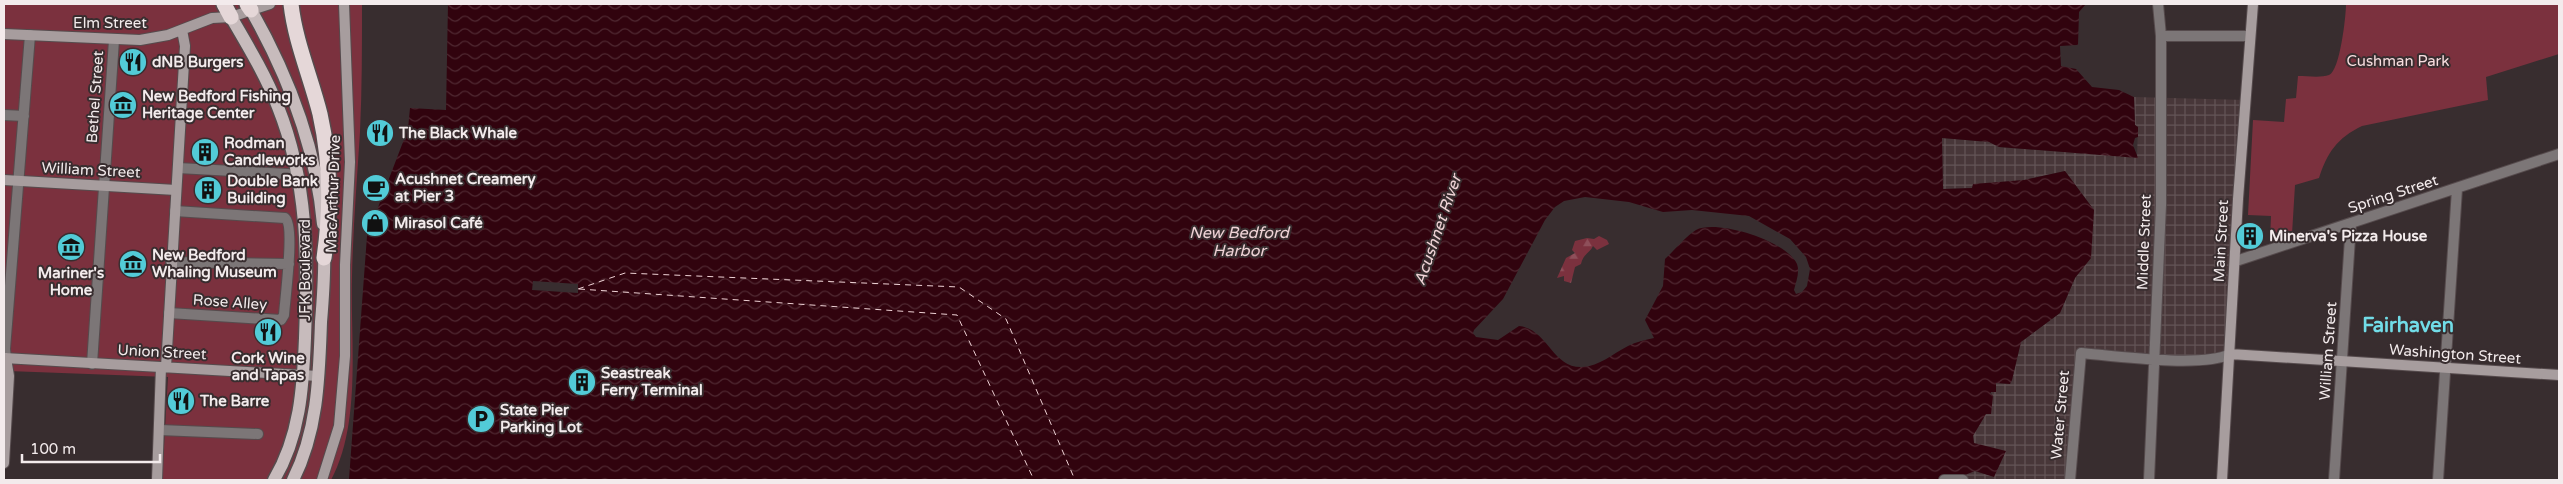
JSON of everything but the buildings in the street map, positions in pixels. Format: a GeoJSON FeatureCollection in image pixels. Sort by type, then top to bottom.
{"type":"FeatureCollection","features":[{"type":"Feature","properties":{"kind":"highway"},"geometry":{"type":"LineString","coordinates":[[291,8],[320,113],[326,145],[330,220],[324,258]]}},
{"type":"Feature","properties":{"kind":"main road","name":"Elm Street"},"geometry":{"type":"LineString","coordinates":[[4,34],[114,40],[146,39],[182,30],[228,10],[270,4]]}},
{"type":"Feature","properties":{"kind":"main road","name":"MacArthur Drive"},"geometry":{"type":"LineString","coordinates":[[322,480],[339,426],[344,386],[345,265],[350,162],[344,4]]}},
{"type":"Feature","properties":{"kind":"main road","name":"Main Street"},"geometry":{"type":"LineString","coordinates":[[2222,480],[2253,4]]}},
{"type":"Feature","properties":{"kind":"main road","name":"JFK Boulevard"},"geometry":{"type":"LineString","coordinates":[[249,7],[284,74],[306,132],[321,204],[324,258],[318,376],[312,429],[293,480]]}},
{"type":"Feature","properties":{"kind":"main road","name":"JFK Boulevard"},"geometry":{"type":"LineString","coordinates":[[228,10],[271,89],[284,123],[295,160],[306,239],[308,279],[303,375],[297,425],[285,460],[274,480]]}},
{"type":"Feature","properties":{"kind":"main road"},"geometry":{"type":"LineString","coordinates":[[157,480],[178,168],[184,46],[182,30]]}},
{"type":"Feature","properties":{"kind":"main road","name":"William Street"},"geometry":{"type":"LineString","coordinates":[[4,180],[176,190]]}},
{"type":"Feature","properties":{"kind":"main road","name":"Washington Street"},"geometry":{"type":"LineString","coordinates":[[2230,354],[2559,375]]}},
{"type":"Feature","properties":{"kind":"main road"},"geometry":{"type":"LineString","coordinates":[[4,463],[9,376],[5,358]]}},
{"type":"Feature","properties":{"kind":"main road","name":"Union Street"},"geometry":{"type":"LineString","coordinates":[[5,358],[318,376]]}},
{"type":"Feature","properties":{"kind":"street","name":"Middle Street"},"geometry":{"type":"LineString","coordinates":[[2149,480],[2161,205],[2161,36],[2158,4]]}},
{"type":"Feature","properties":{"kind":"street"},"geometry":{"type":"LineString","coordinates":[[5,358],[6,290],[18,181],[30,35]]}},
{"type":"Feature","properties":{"kind":"street"},"geometry":{"type":"LineString","coordinates":[[2161,36],[2250,36]]}},
{"type":"Feature","properties":{"kind":"street","name":"Bethel Street"},"geometry":{"type":"LineString","coordinates":[[92,364],[114,40]]}},
{"type":"Feature","properties":{"kind":"street"},"geometry":{"type":"LineString","coordinates":[[4,115],[24,116]]}},
{"type":"Feature","properties":{"kind":"street","name":"Spring Street"},"geometry":{"type":"LineString","coordinates":[[2236,261],[2559,154]]}},
{"type":"Feature","properties":{"kind":"street"},"geometry":{"type":"LineString","coordinates":[[178,168],[288,174]]}},
{"type":"Feature","properties":{"kind":"street"},"geometry":{"type":"LineString","coordinates":[[2438,480],[2457,189]]}},
{"type":"Feature","properties":{"kind":"street"},"geometry":{"type":"LineString","coordinates":[[171,262],[288,264],[290,227],[285,218],[175,211]]}},
{"type":"Feature","properties":{"kind":"street","name":"William Street"},"geometry":{"type":"LineString","coordinates":[[2334,480],[2351,224]]}},
{"type":"Feature","properties":{"kind":"street","name":"Rose Alley"},"geometry":{"type":"LineString","coordinates":[[169,313],[279,320],[284,313],[288,264]]}},
{"type":"Feature","properties":{"kind":"street","name":"Washington Street"},"geometry":{"type":"LineString","coordinates":[[2081,353],[2155,359],[2219,359],[2230,354]]}},
{"type":"Feature","properties":{"kind":"street","name":"Water Street"},"geometry":{"type":"LineString","coordinates":[[2070,480],[2081,353]]}},
{"type":"Feature","properties":{"kind":"street"},"geometry":{"type":"LineString","coordinates":[[160,430],[258,434]]}},
{"type":"Feature","properties":{"kind":"street"},"geometry":{"type":"LineString","coordinates":[[1944,480],[1963,480]]}},
{"type":"Feature","properties":{"kind":"shaded area"},"geometry":{"type":"Polygon","coordinates":[[[2134,97],[2245,100],[2230,354],[2219,359],[2081,353],[2070,480],[1743,480],[1974,471],[1993,476],[1974,443],[1973,436],[1953,431],[1989,412],[1993,397],[1991,392],[1994,390],[1996,383],[2010,384],[2012,380],[2021,342],[2060,313],[2075,278],[2094,210],[2065,171],[2024,180],[1973,185],[1972,188],[1943,189],[1942,138],[1989,142],[1999,147],[2137,157],[2138,127],[2135,125],[2134,97]]]}},
{"type":"Feature","properties":{"kind":"green space"},"geometry":{"type":"Polygon","coordinates":[[[4,4],[362,4],[361,116],[352,276],[353,353],[351,407],[341,457],[331,480],[162,480],[168,377],[8,371],[4,358],[4,4]]]}},
{"type":"Feature","properties":{"kind":"green space","name":"Cushman Park"},"geometry":{"type":"Polygon","coordinates":[[[2346,4],[2559,4],[2559,54],[2486,77],[2488,100],[2362,126],[2353,131],[2334,147],[2319,178],[2295,185],[2292,234],[2270,241],[2271,216],[2248,215],[2253,120],[2284,122],[2286,99],[2296,98],[2298,76],[2329,75],[2333,71],[2342,42],[2346,4]]]}},
{"type":"Feature","properties":{"kind":"green space"},"geometry":{"type":"Polygon","coordinates":[[[1599,236],[1607,240],[1609,244],[1597,250],[1593,246],[1583,258],[1581,264],[1575,267],[1571,283],[1564,281],[1564,276],[1557,278],[1566,258],[1575,253],[1572,250],[1575,241],[1587,238],[1594,239],[1599,236]]]}},
{"type":"Feature","properties":{"kind":"water","name":"New Bedford Harbor"},"geometry":{"type":"Polygon","coordinates":[[[448,4],[2086,4],[2079,12],[2078,45],[2060,46],[2061,66],[2076,69],[2092,87],[2119,90],[2134,97],[2135,125],[2138,127],[2138,137],[2135,138],[2133,145],[2138,158],[1999,147],[1989,142],[1942,138],[1943,189],[1972,188],[1973,184],[2024,180],[2065,171],[2094,210],[2091,258],[2075,278],[2060,313],[2021,342],[2010,384],[1996,383],[1996,392],[1991,392],[1990,394],[1993,395],[1991,414],[1986,414],[1973,436],[1974,443],[2006,451],[1994,477],[1975,471],[1952,480],[339,480],[349,479],[367,236],[408,129],[410,108],[446,110],[448,4]],[[1585,197],[1564,201],[1555,207],[1545,220],[1503,299],[1474,330],[1473,333],[1476,337],[1498,340],[1519,326],[1537,334],[1564,361],[1572,366],[1582,367],[1600,362],[1631,345],[1654,338],[1645,320],[1663,286],[1665,259],[1692,233],[1706,227],[1719,227],[1751,234],[1780,247],[1791,255],[1797,264],[1798,274],[1794,290],[1796,294],[1802,292],[1807,286],[1810,269],[1806,257],[1790,239],[1749,216],[1692,210],[1663,212],[1629,202],[1585,197]]]}},
{"type":"Feature","properties":{"kind":"pier"},"geometry":{"type":"Polygon","coordinates":[[[533,281],[578,284],[578,293],[532,290],[533,281]]]}},
{"type":"Feature","properties":{"kind":"ferry route"},"geometry":{"type":"LineString","coordinates":[[578,289],[625,273],[959,287],[1006,319],[1075,480]]}},
{"type":"Feature","properties":{"kind":"ferry route"},"geometry":{"type":"LineString","coordinates":[[579,289],[957,315],[1034,480]]}},
{"type":"Feature","properties":{"kind":"place","name":"dNB Burgers"},"geometry":{"type":"Point","coordinates":[133,62]}},
{"type":"Feature","properties":{"kind":"place","name":"New Bedford Fishing Heritage Center"},"geometry":{"type":"Point","coordinates":[123,105]}},
{"type":"Feature","properties":{"kind":"place","name":"The Black Whale"},"geometry":{"type":"Point","coordinates":[380,133]}},
{"type":"Feature","properties":{"kind":"place","name":"Rodman Candleworks"},"geometry":{"type":"Point","coordinates":[205,152]}},
{"type":"Feature","properties":{"kind":"place","name":"Acushnet Creamery at Pier 3"},"geometry":{"type":"Point","coordinates":[376,188]}},
{"type":"Feature","properties":{"kind":"place","name":"Double Bank Building"},"geometry":{"type":"Point","coordinates":[208,190]}},
{"type":"Feature","properties":{"kind":"place","name":"Mirasol Café"},"geometry":{"type":"Point","coordinates":[375,223]}},
{"type":"Feature","properties":{"kind":"place","name":"Minerva's Pizza House"},"geometry":{"type":"Point","coordinates":[2250,236]}},
{"type":"Feature","properties":{"kind":"place","name":"Mariner's Home"},"geometry":{"type":"Point","coordinates":[71,247]}},
{"type":"Feature","properties":{"kind":"place","name":"New Bedford Whaling Museum"},"geometry":{"type":"Point","coordinates":[133,264]}},
{"type":"Feature","properties":{"kind":"place","name":"Cork Wine and Tapas"},"geometry":{"type":"Point","coordinates":[268,332]}},
{"type":"Feature","properties":{"kind":"place","name":"Seastreak Ferry Terminal"},"geometry":{"type":"Point","coordinates":[582,382]}},
{"type":"Feature","properties":{"kind":"place","name":"The Barre"},"geometry":{"type":"Point","coordinates":[181,401]}},
{"type":"Feature","properties":{"kind":"place","name":"State Pier Parking Lot"},"geometry":{"type":"Point","coordinates":[481,419]}},
{"type":"Feature","properties":{"kind":"district","name":"Fairhaven"},"geometry":{"type":"Point","coordinates":[2408,326]}},
{"type":"Feature","properties":{"kind":"water label","name":"Acushnet River"},"geometry":{"type":"Point","coordinates":[1438,230]}}]}
